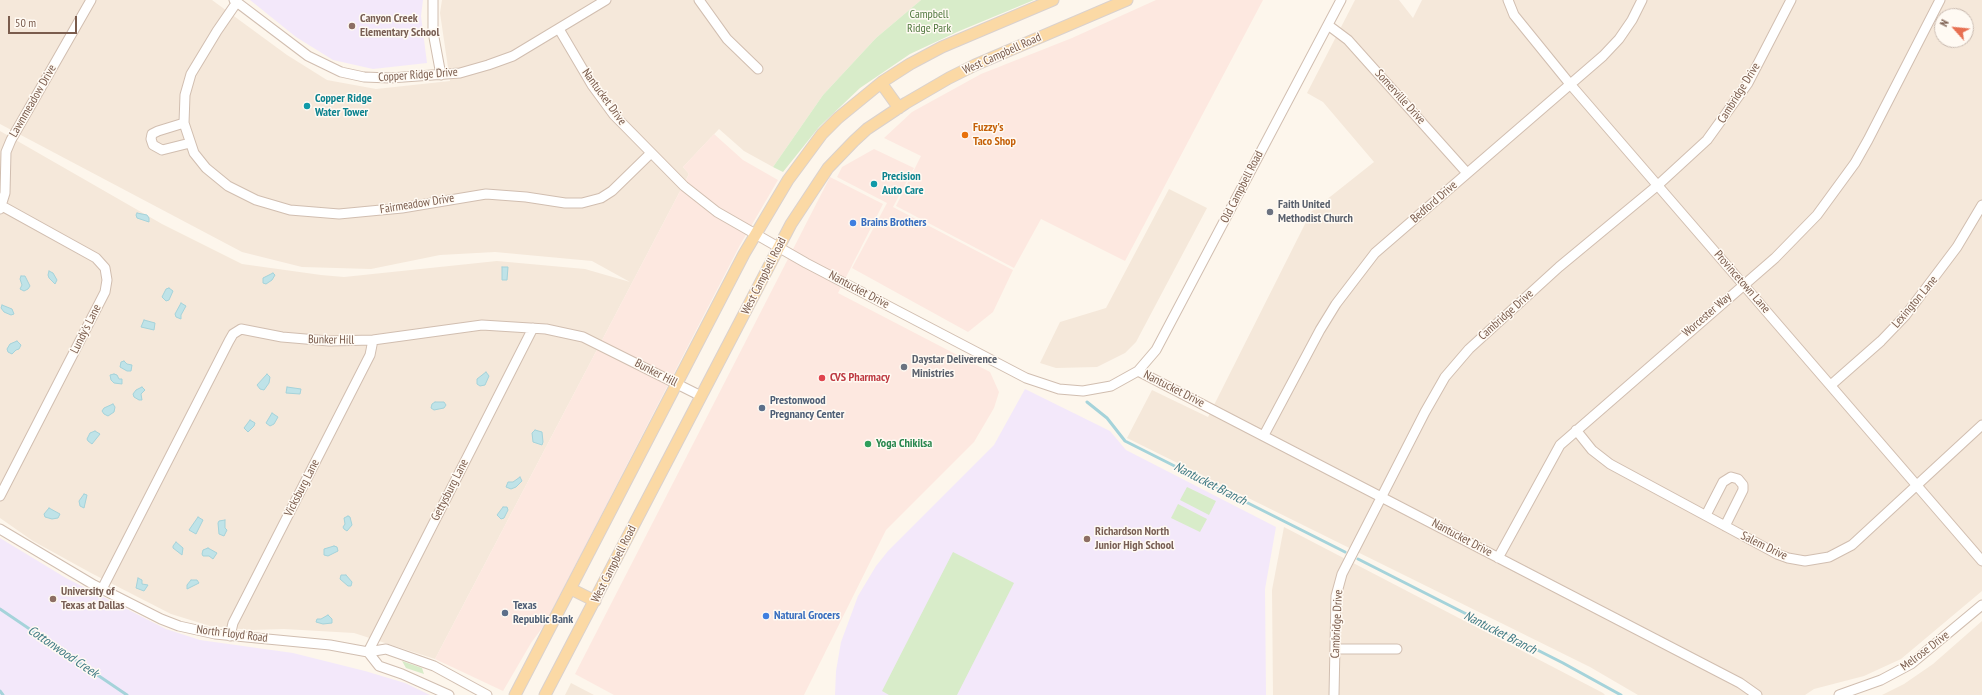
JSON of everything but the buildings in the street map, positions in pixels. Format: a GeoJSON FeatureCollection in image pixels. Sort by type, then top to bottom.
{"type":"FeatureCollection","features":[{"type":"Feature","properties":{"kind":"main road"},"geometry":{"type":"LineString","coordinates":[[515,695],[755,234],[788,180],[822,134],[838,118],[881,83],[910,64],[942,47],[1053,0]]}},
{"type":"Feature","properties":{"kind":"main road","name":"West Campbell Road"},"geometry":{"type":"LineString","coordinates":[[545,695],[779,247],[809,194],[828,168],[854,141],[899,108],[949,78],[975,65],[1128,0]]}},
{"type":"Feature","properties":{"kind":"main road"},"geometry":{"type":"LineString","coordinates":[[881,83],[899,108]]}},
{"type":"Feature","properties":{"kind":"main road"},"geometry":{"type":"LineString","coordinates":[[571,589],[595,601]]}},
{"type":"Feature","properties":{"kind":"street","name":"Lawnmeadow Drive"},"geometry":{"type":"LineString","coordinates":[[1,207],[4,193],[6,158],[11,140],[91,0]]}},
{"type":"Feature","properties":{"kind":"street"},"geometry":{"type":"LineString","coordinates":[[433,0],[433,32],[441,74]]}},
{"type":"Feature","properties":{"kind":"street","name":"Copper Ridge Drive"},"geometry":{"type":"LineString","coordinates":[[236,1],[308,56],[341,72],[364,77],[390,78],[460,72],[513,56],[606,0]]}},
{"type":"Feature","properties":{"kind":"street"},"geometry":{"type":"LineString","coordinates":[[699,0],[727,39],[758,69]]}},
{"type":"Feature","properties":{"kind":"street","name":"Old Campbell Road"},"geometry":{"type":"LineString","coordinates":[[1138,371],[1156,350],[1170,326],[1341,0]]}},
{"type":"Feature","properties":{"kind":"street","name":"Provincetown Lane"},"geometry":{"type":"LineString","coordinates":[[1508,0],[1514,15],[1570,84],[1982,561]]}},
{"type":"Feature","properties":{"kind":"street","name":"Bedford Drive"},"geometry":{"type":"LineString","coordinates":[[1264,435],[1320,330],[1357,276],[1375,253],[1604,56],[1619,39],[1632,20],[1642,0]]}},
{"type":"Feature","properties":{"kind":"street","name":"Cambridge Drive"},"geometry":{"type":"LineString","coordinates":[[1334,695],[1336,596],[1338,584],[1425,412],[1452,368],[1469,349],[1559,267],[1658,185],[1707,140],[1736,102],[1748,83],[1791,0]]}},
{"type":"Feature","properties":{"kind":"street","name":"Worcester Way"},"geometry":{"type":"LineString","coordinates":[[1498,558],[1555,452],[1576,430],[1743,284],[1775,258],[1812,220],[1855,163],[1940,0]]}},
{"type":"Feature","properties":{"kind":"street","name":"Fairmeadow Drive"},"geometry":{"type":"LineString","coordinates":[[236,1],[191,74],[185,96],[184,123],[194,153],[206,168],[221,181],[256,200],[290,210],[339,214],[402,208],[486,194],[526,196],[565,203],[582,203],[601,198],[612,191],[651,153]]}},
{"type":"Feature","properties":{"kind":"street","name":"Somerville Drive"},"geometry":{"type":"LineString","coordinates":[[1328,25],[1348,40],[1467,173]]}},
{"type":"Feature","properties":{"kind":"street","name":"Nantucket Drive"},"geometry":{"type":"LineString","coordinates":[[559,29],[592,85],[614,115],[651,153],[703,202],[755,234],[892,308],[1039,383],[1059,389],[1083,391],[1111,386],[1138,371],[1382,496],[1498,558],[1740,683],[1757,695]]}},
{"type":"Feature","properties":{"kind":"street"},"geometry":{"type":"LineString","coordinates":[[184,123],[158,130],[152,134],[151,139],[153,145],[162,150],[190,143]]}},
{"type":"Feature","properties":{"kind":"street","name":"Lexington Lane"},"geometry":{"type":"LineString","coordinates":[[1831,385],[1881,341],[1905,316],[1953,252],[1982,205]]}},
{"type":"Feature","properties":{"kind":"street","name":"Lundy's Lane"},"geometry":{"type":"LineString","coordinates":[[0,496],[102,299],[107,280],[105,268],[96,258],[1,207]]}},
{"type":"Feature","properties":{"kind":"street","name":"Bunker Hill"},"geometry":{"type":"LineString","coordinates":[[102,589],[233,334],[238,330],[244,329],[278,337],[318,341],[373,340],[477,325],[561,331],[583,337],[701,396]]}},
{"type":"Feature","properties":{"kind":"street","name":"Gettysburg Lane"},"geometry":{"type":"LineString","coordinates":[[368,652],[533,328]]}},
{"type":"Feature","properties":{"kind":"street","name":"Vicksburg Lane"},"geometry":{"type":"LineString","coordinates":[[230,636],[233,623],[370,355],[373,340]]}},
{"type":"Feature","properties":{"kind":"street","name":"Salem Drive"},"geometry":{"type":"LineString","coordinates":[[1576,430],[1592,450],[1610,464],[1788,558],[1805,560],[1829,557],[1852,545],[1916,484],[1982,425]]}},
{"type":"Feature","properties":{"kind":"street"},"geometry":{"type":"LineString","coordinates":[[1706,515],[1722,482],[1732,477],[1738,479],[1741,482],[1743,490],[1725,526]]}},
{"type":"Feature","properties":{"kind":"street","name":"North Floyd Road"},"geometry":{"type":"LineString","coordinates":[[0,529],[44,557],[102,589],[178,626],[197,631],[230,636],[330,645],[368,652],[386,649],[434,666],[487,695]]}},
{"type":"Feature","properties":{"kind":"street","name":"Melrose Drive"},"geometry":{"type":"LineString","coordinates":[[1839,695],[1881,680],[1911,664],[1982,605]]}},
{"type":"Feature","properties":{"kind":"street"},"geometry":{"type":"LineString","coordinates":[[1335,649],[1397,649]]}},
{"type":"Feature","properties":{"kind":"street"},"geometry":{"type":"LineString","coordinates":[[368,652],[379,666],[402,674],[449,695]]}},
{"type":"Feature","properties":{"kind":"shaded area"},"geometry":{"type":"Polygon","coordinates":[[[0,0],[212,0],[287,55],[327,80],[376,89],[450,81],[440,13],[442,0],[921,0],[876,38],[823,95],[773,167],[744,151],[719,129],[683,167],[689,174],[435,659],[354,633],[284,629],[251,630],[210,626],[171,614],[33,541],[0,518],[0,131],[162,224],[242,264],[344,277],[497,261],[585,269],[630,282],[592,261],[495,252],[440,255],[371,269],[302,267],[242,252],[0,124],[0,0]]]}},
{"type":"Feature","properties":{"kind":"shaded area","name":"Canyon Creek Elementary School"},"geometry":{"type":"Polygon","coordinates":[[[250,0],[423,0],[421,16],[427,63],[373,69],[333,60],[296,37],[250,0]]]}},
{"type":"Feature","properties":{"kind":"shaded area"},"geometry":{"type":"Polygon","coordinates":[[[1156,0],[1263,0],[1125,261],[1041,219],[1014,268],[896,206],[921,156],[884,138],[912,112],[981,74],[1072,38],[1156,0]]]}},
{"type":"Feature","properties":{"kind":"shaded area"},"geometry":{"type":"Polygon","coordinates":[[[1355,0],[1399,0],[1413,18],[1422,0],[1982,0],[1982,591],[1901,659],[1864,676],[1814,689],[1805,695],[1638,695],[1590,667],[1127,438],[1152,390],[1208,417],[1311,212],[1374,162],[1323,102],[1307,93],[1355,0]]]}},
{"type":"Feature","properties":{"kind":"shaded area"},"geometry":{"type":"Polygon","coordinates":[[[714,134],[743,160],[778,180],[740,245],[545,624],[531,643],[503,691],[435,659],[689,174],[683,167],[714,134]]]}},
{"type":"Feature","properties":{"kind":"shaded area"},"geometry":{"type":"Polygon","coordinates":[[[874,149],[914,168],[893,207],[1013,270],[993,312],[968,332],[852,268],[887,203],[837,177],[842,167],[874,149]]]}},
{"type":"Feature","properties":{"kind":"shaded area"},"geometry":{"type":"Polygon","coordinates":[[[830,177],[883,204],[838,293],[990,372],[999,392],[994,408],[974,442],[886,530],[804,695],[614,695],[575,674],[830,177]]]}},
{"type":"Feature","properties":{"kind":"shaded area"},"geometry":{"type":"Polygon","coordinates":[[[1169,189],[1207,208],[1136,342],[1125,353],[1097,367],[1056,368],[1040,363],[1060,322],[1106,308],[1169,189]]]}},
{"type":"Feature","properties":{"kind":"shaded area","name":"Richardson North Junior High School"},"geometry":{"type":"Polygon","coordinates":[[[1025,389],[1110,431],[1126,450],[1276,527],[1265,589],[1266,695],[835,695],[836,671],[841,642],[858,596],[876,566],[888,551],[994,445],[1025,389]]]}},
{"type":"Feature","properties":{"kind":"shaded area"},"geometry":{"type":"Polygon","coordinates":[[[1284,527],[1605,695],[1273,695],[1272,590],[1284,527]]]}},
{"type":"Feature","properties":{"kind":"shaded area","name":"University of Texas at Dallas"},"geometry":{"type":"Polygon","coordinates":[[[0,538],[66,578],[166,629],[200,640],[293,653],[365,671],[405,683],[430,695],[0,695],[0,538]]]}},
{"type":"Feature","properties":{"kind":"shaded area"},"geometry":{"type":"Polygon","coordinates":[[[1982,621],[1982,695],[1882,695],[1904,684],[1933,664],[1982,621]]]}},
{"type":"Feature","properties":{"kind":"shaded area"},"geometry":{"type":"Polygon","coordinates":[[[571,683],[594,695],[565,695],[571,683]]]}},
{"type":"Feature","properties":{"kind":"green space","name":"Campbell Ridge Park"},"geometry":{"type":"Polygon","coordinates":[[[921,0],[1034,0],[957,32],[910,54],[860,88],[819,127],[783,172],[773,167],[823,95],[876,38],[921,0]]]}},
{"type":"Feature","properties":{"kind":"green space"},"geometry":{"type":"Polygon","coordinates":[[[1187,487],[1216,501],[1209,515],[1180,500],[1187,487]]]}},
{"type":"Feature","properties":{"kind":"green space"},"geometry":{"type":"Polygon","coordinates":[[[1178,504],[1207,519],[1200,532],[1171,518],[1178,504]]]}},
{"type":"Feature","properties":{"kind":"green space"},"geometry":{"type":"Polygon","coordinates":[[[953,552],[1014,583],[957,695],[889,695],[882,691],[953,552]]]}},
{"type":"Feature","properties":{"kind":"green space"},"geometry":{"type":"Polygon","coordinates":[[[402,661],[422,668],[424,674],[406,668],[402,661]]]}},
{"type":"Feature","properties":{"kind":"water"},"geometry":{"type":"Polygon","coordinates":[[[137,213],[147,215],[149,222],[137,218],[137,213]]]}},
{"type":"Feature","properties":{"kind":"water"},"geometry":{"type":"Polygon","coordinates":[[[502,267],[508,267],[507,280],[502,280],[502,267]]]}},
{"type":"Feature","properties":{"kind":"water"},"geometry":{"type":"Polygon","coordinates":[[[49,271],[53,273],[57,280],[55,284],[49,278],[49,271]]]}},
{"type":"Feature","properties":{"kind":"water"},"geometry":{"type":"Polygon","coordinates":[[[273,273],[275,275],[272,280],[266,284],[263,283],[263,278],[273,273]]]}},
{"type":"Feature","properties":{"kind":"water"},"geometry":{"type":"Polygon","coordinates":[[[21,276],[25,276],[30,286],[24,291],[20,289],[22,285],[20,279],[21,276]]]}},
{"type":"Feature","properties":{"kind":"water"},"geometry":{"type":"Polygon","coordinates":[[[169,288],[173,291],[169,300],[166,301],[162,297],[166,289],[169,288]]]}},
{"type":"Feature","properties":{"kind":"water"},"geometry":{"type":"Polygon","coordinates":[[[181,303],[186,306],[181,315],[181,319],[176,317],[175,314],[181,303]]]}},
{"type":"Feature","properties":{"kind":"water"},"geometry":{"type":"Polygon","coordinates":[[[2,305],[12,309],[14,314],[11,315],[4,312],[1,308],[2,305]]]}},
{"type":"Feature","properties":{"kind":"water"},"geometry":{"type":"Polygon","coordinates":[[[144,320],[155,323],[154,330],[141,327],[144,320]]]}},
{"type":"Feature","properties":{"kind":"water"},"geometry":{"type":"Polygon","coordinates":[[[17,341],[21,345],[19,349],[12,354],[8,352],[7,349],[10,344],[17,341]]]}},
{"type":"Feature","properties":{"kind":"water"},"geometry":{"type":"Polygon","coordinates":[[[124,361],[127,364],[132,365],[131,371],[127,371],[120,367],[121,362],[124,361]]]}},
{"type":"Feature","properties":{"kind":"water"},"geometry":{"type":"Polygon","coordinates":[[[486,372],[489,376],[485,385],[480,386],[477,384],[477,379],[486,372]]]}},
{"type":"Feature","properties":{"kind":"water"},"geometry":{"type":"Polygon","coordinates":[[[267,374],[270,377],[269,383],[264,390],[260,389],[257,385],[267,374]]]}},
{"type":"Feature","properties":{"kind":"water"},"geometry":{"type":"Polygon","coordinates":[[[110,375],[117,375],[119,379],[122,379],[122,384],[114,383],[111,380],[110,375]]]}},
{"type":"Feature","properties":{"kind":"water"},"geometry":{"type":"Polygon","coordinates":[[[142,387],[145,390],[141,394],[142,400],[139,400],[134,397],[133,394],[136,390],[142,387]]]}},
{"type":"Feature","properties":{"kind":"water"},"geometry":{"type":"Polygon","coordinates":[[[287,387],[301,389],[300,394],[286,393],[287,387]]]}},
{"type":"Feature","properties":{"kind":"water"},"geometry":{"type":"Polygon","coordinates":[[[435,402],[444,402],[446,405],[444,408],[434,410],[431,408],[432,404],[435,402]]]}},
{"type":"Feature","properties":{"kind":"water"},"geometry":{"type":"Polygon","coordinates":[[[113,404],[115,407],[114,412],[108,416],[104,414],[102,411],[104,408],[113,404]]]}},
{"type":"Feature","properties":{"kind":"water"},"geometry":{"type":"Polygon","coordinates":[[[272,413],[278,417],[274,424],[270,426],[266,423],[272,413]]]}},
{"type":"Feature","properties":{"kind":"water"},"geometry":{"type":"Polygon","coordinates":[[[250,420],[255,423],[248,432],[244,428],[250,420]]]}},
{"type":"Feature","properties":{"kind":"water"},"geometry":{"type":"Polygon","coordinates":[[[535,430],[542,432],[542,445],[533,442],[532,433],[535,430]]]}},
{"type":"Feature","properties":{"kind":"water"},"geometry":{"type":"Polygon","coordinates":[[[95,431],[100,434],[92,444],[87,439],[90,433],[95,431]]]}},
{"type":"Feature","properties":{"kind":"water"},"geometry":{"type":"Polygon","coordinates":[[[520,477],[522,481],[516,487],[511,489],[506,487],[508,482],[513,482],[520,477]]]}},
{"type":"Feature","properties":{"kind":"water"},"geometry":{"type":"Polygon","coordinates":[[[84,494],[87,495],[84,508],[80,506],[79,501],[84,494]]]}},
{"type":"Feature","properties":{"kind":"water"},"geometry":{"type":"Polygon","coordinates":[[[503,507],[507,507],[508,510],[504,518],[501,519],[497,515],[503,507]]]}},
{"type":"Feature","properties":{"kind":"water"},"geometry":{"type":"Polygon","coordinates":[[[49,508],[60,514],[58,518],[52,519],[45,517],[44,514],[49,508]]]}},
{"type":"Feature","properties":{"kind":"water"},"geometry":{"type":"Polygon","coordinates":[[[348,516],[350,517],[352,525],[347,531],[343,527],[345,524],[344,518],[348,516]]]}},
{"type":"Feature","properties":{"kind":"water"},"geometry":{"type":"Polygon","coordinates":[[[198,517],[203,520],[196,534],[189,530],[198,517]]]}},
{"type":"Feature","properties":{"kind":"water"},"geometry":{"type":"Polygon","coordinates":[[[225,520],[225,528],[227,530],[224,536],[219,534],[218,523],[219,521],[225,520]]]}},
{"type":"Feature","properties":{"kind":"water"},"geometry":{"type":"Polygon","coordinates":[[[176,542],[183,548],[182,555],[173,548],[176,542]]]}},
{"type":"Feature","properties":{"kind":"water"},"geometry":{"type":"Polygon","coordinates":[[[334,546],[337,547],[338,551],[328,556],[324,555],[324,549],[334,546]]]}},
{"type":"Feature","properties":{"kind":"water"},"geometry":{"type":"Polygon","coordinates":[[[208,548],[217,553],[213,559],[209,556],[203,556],[202,554],[203,550],[208,548]]]}},
{"type":"Feature","properties":{"kind":"water"},"geometry":{"type":"Polygon","coordinates":[[[341,575],[346,575],[352,582],[351,586],[348,586],[340,579],[341,575]]]}},
{"type":"Feature","properties":{"kind":"water"},"geometry":{"type":"Polygon","coordinates":[[[138,578],[142,580],[142,584],[148,585],[144,591],[136,588],[138,578]]]}},
{"type":"Feature","properties":{"kind":"water"},"geometry":{"type":"Polygon","coordinates":[[[191,580],[197,580],[199,583],[187,589],[187,585],[191,580]]]}},
{"type":"Feature","properties":{"kind":"water"},"geometry":{"type":"Polygon","coordinates":[[[328,615],[332,619],[332,623],[323,624],[316,622],[317,619],[321,619],[328,615]]]}},
{"type":"Feature","properties":{"kind":"waterway","name":"Nantucket Branch"},"geometry":{"type":"LineString","coordinates":[[1087,402],[1107,418],[1125,441],[1345,552]]}},
{"type":"Feature","properties":{"kind":"waterway","name":"Nantucket Branch"},"geometry":{"type":"LineString","coordinates":[[1358,559],[1563,663],[1621,695]]}},
{"type":"Feature","properties":{"kind":"waterway","name":"Cottonwood Creek"},"geometry":{"type":"LineString","coordinates":[[0,609],[127,695]]}},
{"type":"Feature","properties":{"kind":"waterway"},"geometry":{"type":"LineString","coordinates":[[0,691],[3,695]]}},
{"type":"Feature","properties":{"kind":"place","name":"Canyon Creek Elementary School"},"geometry":{"type":"Point","coordinates":[352,26]}},
{"type":"Feature","properties":{"kind":"place","name":"Copper Ridge Water Tower"},"geometry":{"type":"Point","coordinates":[307,106]}},
{"type":"Feature","properties":{"kind":"place","name":"Fuzzy's Taco Shop"},"geometry":{"type":"Point","coordinates":[965,135]}},
{"type":"Feature","properties":{"kind":"place","name":"Precision Auto Care"},"geometry":{"type":"Point","coordinates":[874,184]}},
{"type":"Feature","properties":{"kind":"place","name":"Faith United Methodist Church"},"geometry":{"type":"Point","coordinates":[1270,212]}},
{"type":"Feature","properties":{"kind":"place","name":"Brains Brothers"},"geometry":{"type":"Point","coordinates":[853,223]}},
{"type":"Feature","properties":{"kind":"place","name":"Daystar Deliverence Ministries"},"geometry":{"type":"Point","coordinates":[904,367]}},
{"type":"Feature","properties":{"kind":"place","name":"CVS Pharmacy"},"geometry":{"type":"Point","coordinates":[822,378]}},
{"type":"Feature","properties":{"kind":"place","name":"Prestonwood Pregnancy Center"},"geometry":{"type":"Point","coordinates":[762,408]}},
{"type":"Feature","properties":{"kind":"place","name":"Yoga Chikilsa"},"geometry":{"type":"Point","coordinates":[868,444]}},
{"type":"Feature","properties":{"kind":"place","name":"Richardson North Junior High School"},"geometry":{"type":"Point","coordinates":[1087,539]}},
{"type":"Feature","properties":{"kind":"place","name":"University of Texas at Dallas"},"geometry":{"type":"Point","coordinates":[53,599]}},
{"type":"Feature","properties":{"kind":"place","name":"Texas Republic Bank"},"geometry":{"type":"Point","coordinates":[505,613]}},
{"type":"Feature","properties":{"kind":"place","name":"Natural Grocers"},"geometry":{"type":"Point","coordinates":[766,616]}}]}
